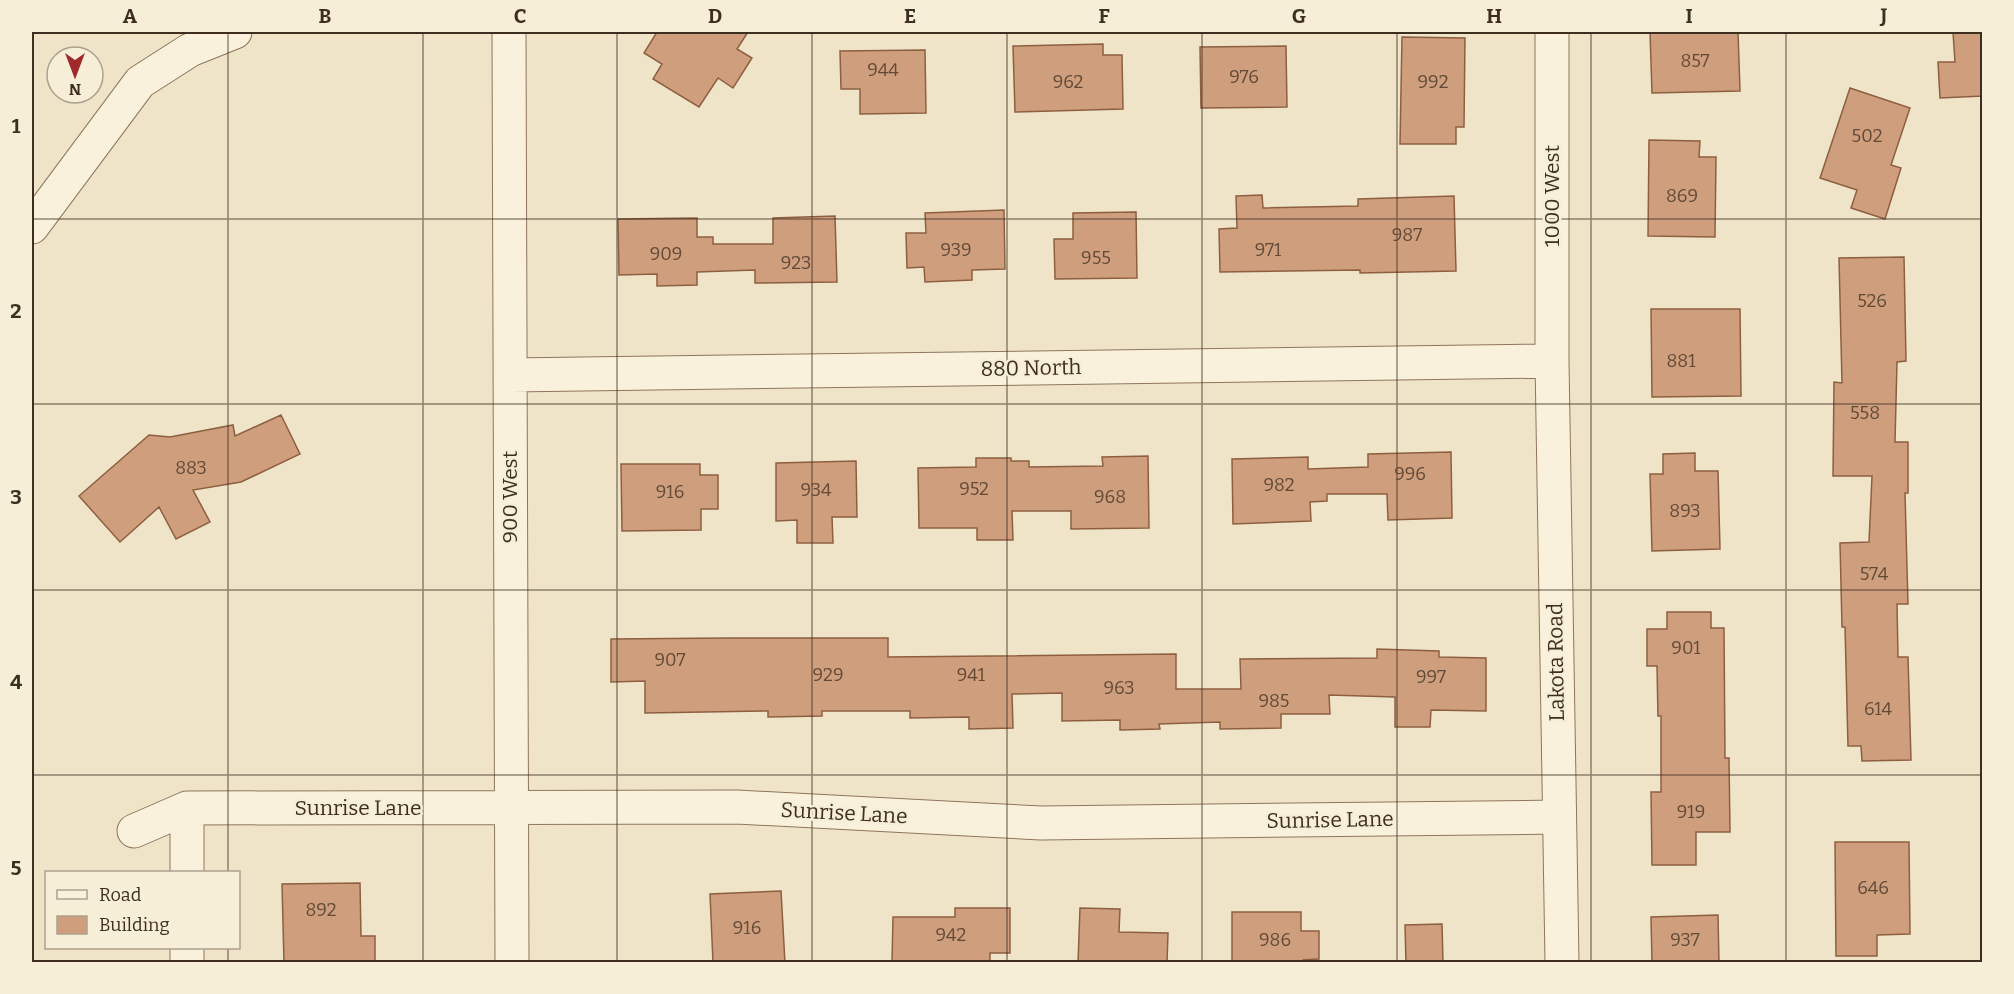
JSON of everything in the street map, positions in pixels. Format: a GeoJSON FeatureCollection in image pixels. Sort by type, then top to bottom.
{"type":"FeatureCollection","features":[{"type":"Feature","properties":{"kind":"street"},"geometry":{"type":"LineString","coordinates":[[32,227],[140,82],[190,50],[236,32]]}},
{"type":"Feature","properties":{"kind":"street","name":"900 West"},"geometry":{"type":"LineString","coordinates":[[509,32],[512,963]]}},
{"type":"Feature","properties":{"kind":"street","name":"1000 West"},"geometry":{"type":"LineString","coordinates":[[1551,32],[1551,361]]}},
{"type":"Feature","properties":{"kind":"street","name":"880 North"},"geometry":{"type":"LineString","coordinates":[[510,375],[1551,361]]}},
{"type":"Feature","properties":{"kind":"street","name":"Lakota Road"},"geometry":{"type":"LineString","coordinates":[[1551,361],[1562,963]]}},
{"type":"Feature","properties":{"kind":"street","name":"Sunrise Lane"},"geometry":{"type":"LineString","coordinates":[[134,831],[187,808],[737,807],[1041,823],[1558,817]]}},
{"type":"Feature","properties":{"kind":"street"},"geometry":{"type":"LineString","coordinates":[[187,808],[187,871]]}},
{"type":"Feature","properties":{"kind":"building"},"geometry":{"type":"Polygon","coordinates":[[[657,32],[748,32],[737,49],[752,58],[733,88],[718,78],[699,107],[653,79],[662,64],[644,53],[657,32]]]}},
{"type":"Feature","properties":{"kind":"building"},"geometry":{"type":"Polygon","coordinates":[[[1650,32],[1738,32],[1740,91],[1652,93],[1650,32]]]}},
{"type":"Feature","properties":{"kind":"building"},"geometry":{"type":"Polygon","coordinates":[[[1953,32],[1983,32],[1983,96],[1940,98],[1938,62],[1955,62],[1953,32]]]}},
{"type":"Feature","properties":{"kind":"building"},"geometry":{"type":"Polygon","coordinates":[[[1402,37],[1465,38],[1464,127],[1456,127],[1456,144],[1400,144],[1402,37]]]}},
{"type":"Feature","properties":{"kind":"building"},"geometry":{"type":"Polygon","coordinates":[[[1103,44],[1103,55],[1122,55],[1123,109],[1015,112],[1013,46],[1103,44]]]}},
{"type":"Feature","properties":{"kind":"building"},"geometry":{"type":"Polygon","coordinates":[[[1286,46],[1287,107],[1201,108],[1200,47],[1286,46]]]}},
{"type":"Feature","properties":{"kind":"building"},"geometry":{"type":"Polygon","coordinates":[[[925,50],[926,113],[860,114],[860,89],[841,89],[840,51],[925,50]]]}},
{"type":"Feature","properties":{"kind":"building"},"geometry":{"type":"Polygon","coordinates":[[[1850,88],[1910,108],[1891,165],[1901,168],[1885,219],[1851,208],[1857,190],[1820,178],[1850,88]]]}},
{"type":"Feature","properties":{"kind":"building"},"geometry":{"type":"Polygon","coordinates":[[[1649,140],[1700,141],[1699,157],[1716,157],[1715,237],[1648,236],[1649,140]]]}},
{"type":"Feature","properties":{"kind":"building"},"geometry":{"type":"Polygon","coordinates":[[[1262,195],[1263,208],[1358,206],[1358,199],[1454,196],[1456,271],[1220,272],[1219,229],[1237,228],[1236,196],[1262,195]]]}},
{"type":"Feature","properties":{"kind":"building"},"geometry":{"type":"Polygon","coordinates":[[[1004,210],[1005,269],[972,270],[972,280],[925,282],[924,267],[907,268],[906,233],[926,233],[925,213],[1004,210]]]}},
{"type":"Feature","properties":{"kind":"building"},"geometry":{"type":"Polygon","coordinates":[[[1136,212],[1137,278],[1055,279],[1054,239],[1073,239],[1073,213],[1136,212]]]}},
{"type":"Feature","properties":{"kind":"building"},"geometry":{"type":"Polygon","coordinates":[[[835,216],[837,282],[755,283],[755,270],[697,272],[697,285],[657,286],[657,274],[619,275],[618,219],[697,218],[697,237],[713,237],[713,244],[773,244],[773,218],[835,216]]]}},
{"type":"Feature","properties":{"kind":"building"},"geometry":{"type":"Polygon","coordinates":[[[1904,257],[1906,361],[1897,362],[1895,442],[1908,442],[1908,493],[1905,493],[1908,604],[1897,604],[1898,657],[1908,657],[1911,760],[1862,761],[1861,746],[1848,746],[1840,543],[1869,542],[1872,476],[1833,476],[1834,382],[1842,383],[1839,258],[1904,257]]]}},
{"type":"Feature","properties":{"kind":"building"},"geometry":{"type":"Polygon","coordinates":[[[1651,309],[1740,309],[1741,396],[1652,397],[1651,309]]]}},
{"type":"Feature","properties":{"kind":"building"},"geometry":{"type":"Polygon","coordinates":[[[281,415],[300,454],[241,482],[193,490],[210,522],[176,539],[159,507],[120,542],[79,496],[149,435],[170,437],[233,425],[235,436],[281,415]]]}},
{"type":"Feature","properties":{"kind":"building"},"geometry":{"type":"Polygon","coordinates":[[[1451,452],[1452,518],[1388,520],[1387,494],[1327,494],[1327,501],[1310,502],[1311,521],[1233,524],[1232,459],[1308,457],[1308,469],[1368,467],[1368,454],[1451,452]]]}},
{"type":"Feature","properties":{"kind":"building"},"geometry":{"type":"Polygon","coordinates":[[[1695,453],[1695,471],[1718,471],[1720,549],[1652,551],[1650,474],[1663,474],[1663,454],[1695,453]]]}},
{"type":"Feature","properties":{"kind":"building"},"geometry":{"type":"Polygon","coordinates":[[[1148,456],[1149,528],[1071,529],[1071,511],[1012,511],[1013,540],[977,540],[977,528],[919,528],[918,468],[976,467],[976,458],[1011,458],[1011,461],[1029,461],[1029,467],[1103,466],[1102,457],[1148,456]]]}},
{"type":"Feature","properties":{"kind":"building"},"geometry":{"type":"Polygon","coordinates":[[[856,461],[857,517],[832,517],[833,543],[797,543],[797,520],[776,521],[776,463],[856,461]]]}},
{"type":"Feature","properties":{"kind":"building"},"geometry":{"type":"Polygon","coordinates":[[[621,464],[700,464],[700,475],[718,475],[718,509],[701,509],[701,530],[622,531],[621,464]]]}},
{"type":"Feature","properties":{"kind":"building"},"geometry":{"type":"Polygon","coordinates":[[[1667,612],[1711,612],[1711,628],[1724,628],[1725,758],[1729,758],[1730,832],[1696,832],[1696,865],[1652,865],[1651,792],[1661,792],[1661,716],[1658,716],[1657,666],[1647,666],[1647,629],[1667,629],[1667,612]]]}},
{"type":"Feature","properties":{"kind":"building"},"geometry":{"type":"Polygon","coordinates":[[[888,638],[888,657],[1176,654],[1176,689],[1241,689],[1240,659],[1377,658],[1377,649],[1439,651],[1439,657],[1486,658],[1486,711],[1431,710],[1430,727],[1395,727],[1395,697],[1329,695],[1330,714],[1281,714],[1281,728],[1220,729],[1220,722],[1159,724],[1160,729],[1120,730],[1120,720],[1062,721],[1062,693],[1012,694],[1013,728],[969,729],[969,717],[910,718],[910,711],[822,711],[822,716],[768,717],[768,711],[645,713],[645,681],[611,682],[611,639],[888,638]]]}},
{"type":"Feature","properties":{"kind":"building"},"geometry":{"type":"Polygon","coordinates":[[[1835,842],[1909,842],[1910,934],[1877,935],[1877,956],[1836,956],[1835,842]]]}},
{"type":"Feature","properties":{"kind":"building"},"geometry":{"type":"Polygon","coordinates":[[[360,883],[361,936],[375,936],[375,963],[284,963],[282,884],[360,883]]]}},
{"type":"Feature","properties":{"kind":"building"},"geometry":{"type":"Polygon","coordinates":[[[781,891],[785,963],[713,963],[710,894],[781,891]]]}},
{"type":"Feature","properties":{"kind":"building"},"geometry":{"type":"Polygon","coordinates":[[[955,908],[1010,908],[1010,953],[990,953],[990,963],[892,963],[893,917],[955,917],[955,908]]]}},
{"type":"Feature","properties":{"kind":"building"},"geometry":{"type":"Polygon","coordinates":[[[1080,908],[1120,909],[1119,932],[1168,933],[1167,963],[1078,963],[1080,908]]]}},
{"type":"Feature","properties":{"kind":"building"},"geometry":{"type":"Polygon","coordinates":[[[1232,912],[1301,912],[1301,931],[1319,931],[1319,959],[1303,960],[1303,963],[1232,963],[1232,912]]]}},
{"type":"Feature","properties":{"kind":"building"},"geometry":{"type":"Polygon","coordinates":[[[1718,915],[1719,963],[1652,963],[1651,917],[1718,915]]]}},
{"type":"Feature","properties":{"kind":"building"},"geometry":{"type":"Polygon","coordinates":[[[1442,924],[1443,963],[1406,963],[1405,925],[1442,924]]]}}]}
